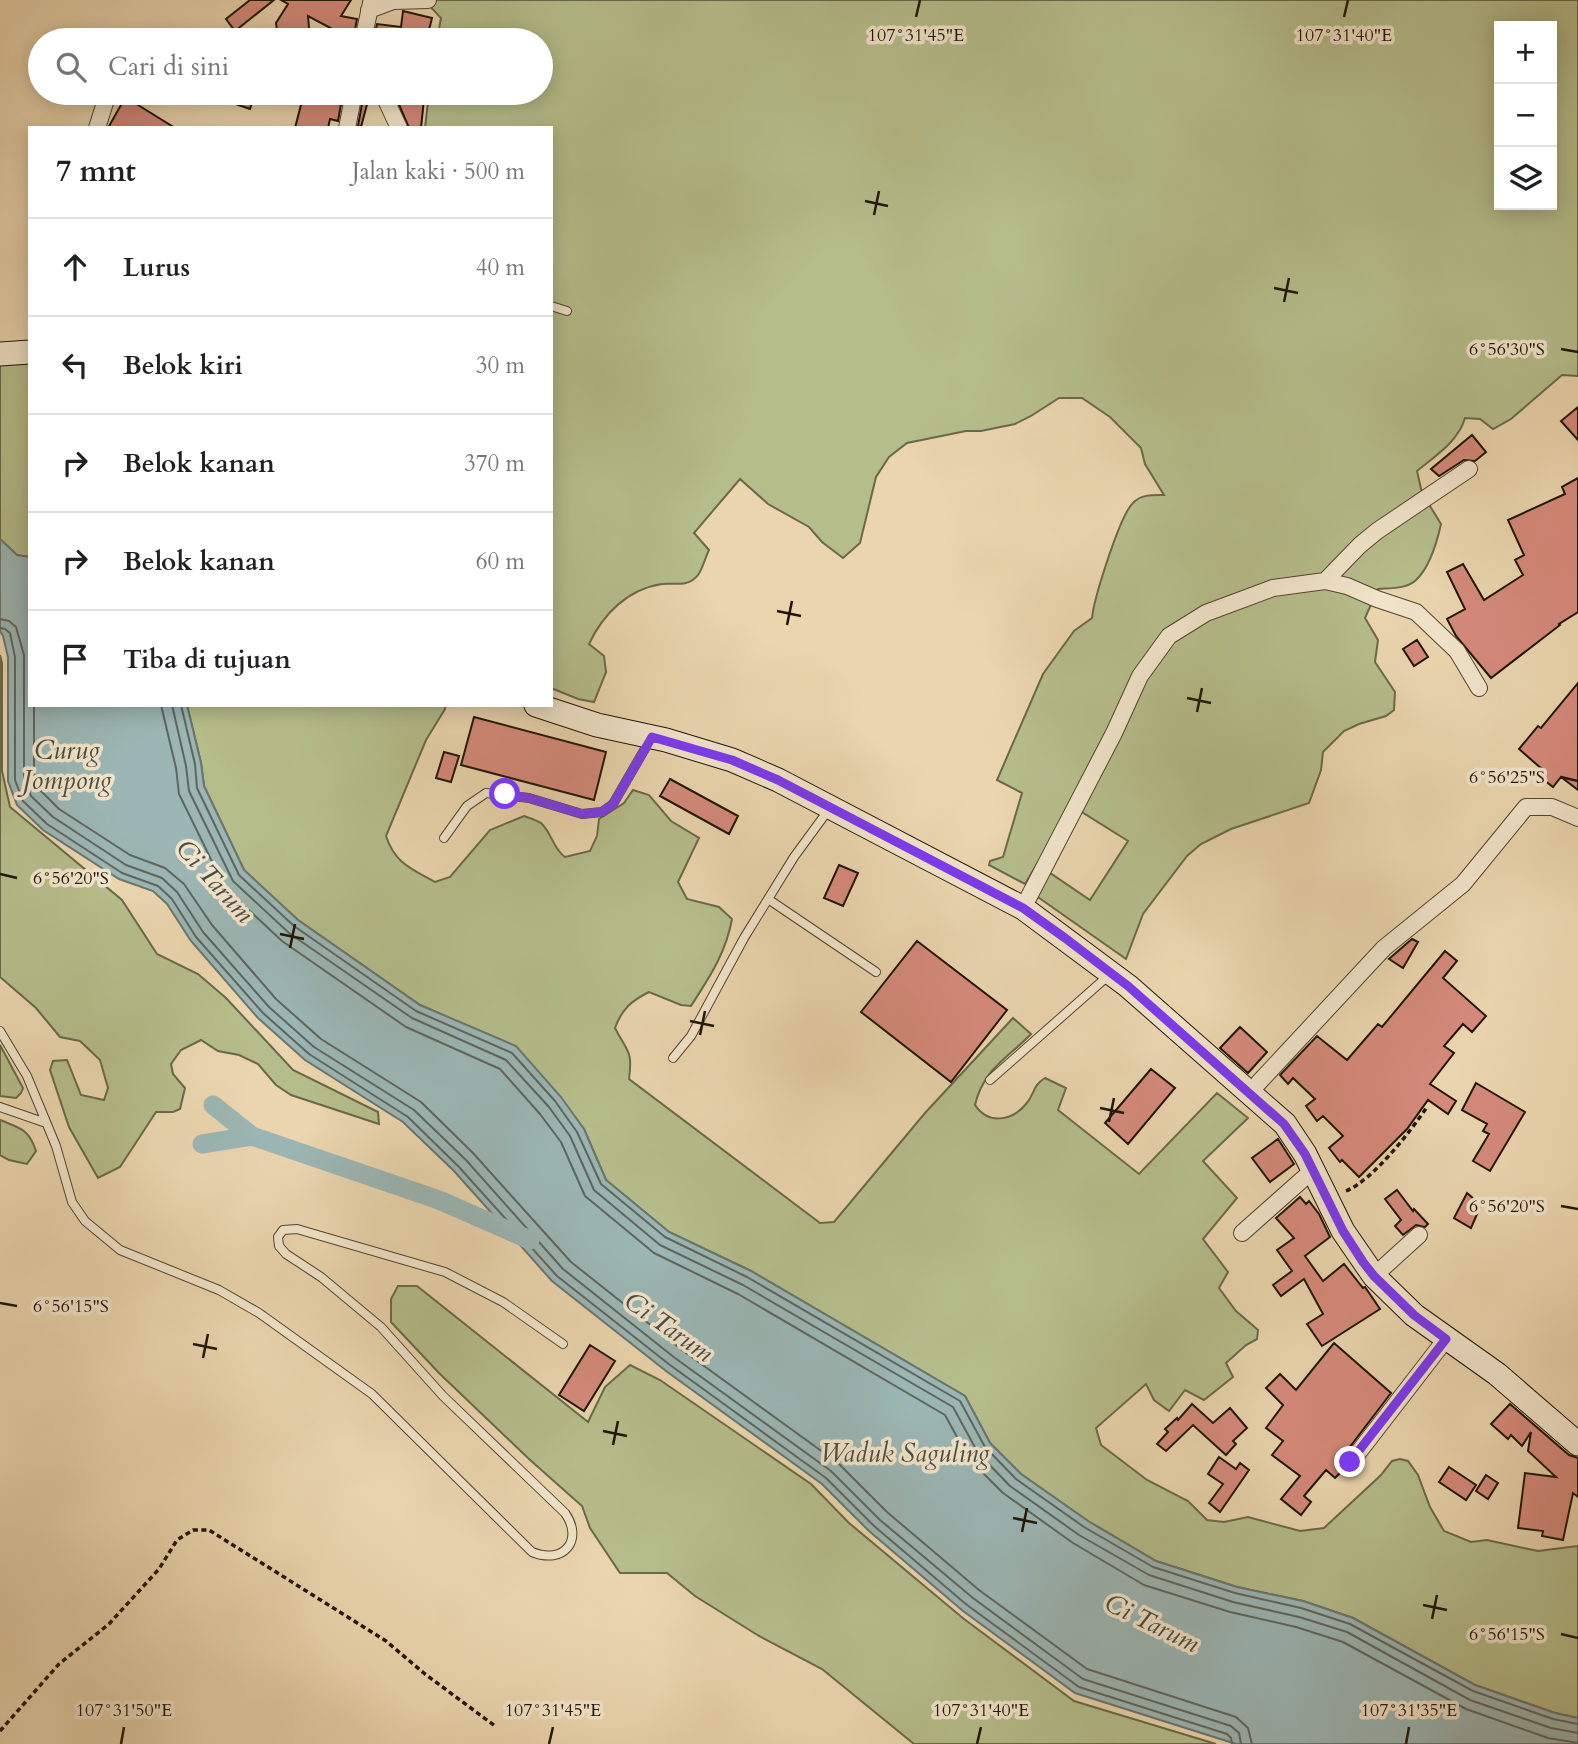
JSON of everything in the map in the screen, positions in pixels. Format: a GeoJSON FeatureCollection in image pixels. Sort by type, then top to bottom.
{"type":"FeatureCollection","features":[{"type":"Feature","properties":{"kind":"street"},"geometry":{"type":"LineString","coordinates":[[365,28],[370,4],[428,0]]}},
{"type":"Feature","properties":{"kind":"street"},"geometry":{"type":"LineString","coordinates":[[98,126],[104,105]]}},
{"type":"Feature","properties":{"kind":"street"},"geometry":{"type":"LineString","coordinates":[[347,126],[352,105]]}},
{"type":"Feature","properties":{"kind":"street"},"geometry":{"type":"LineString","coordinates":[[388,105],[397,126]]}},
{"type":"Feature","properties":{"kind":"street"},"geometry":{"type":"LineString","coordinates":[[0,354],[28,352]]}},
{"type":"Feature","properties":{"kind":"street"},"geometry":{"type":"LineString","coordinates":[[1325,581],[1369,538],[1469,469]]}},
{"type":"Feature","properties":{"kind":"street"},"geometry":{"type":"LineString","coordinates":[[1023,908],[1114,733],[1140,676],[1169,636],[1206,613],[1273,588],[1325,581],[1347,586],[1416,612],[1457,651],[1479,688]]}},
{"type":"Feature","properties":{"kind":"street"},"geometry":{"type":"LineString","coordinates":[[542,707],[732,760],[778,780],[1023,908],[1128,986],[1284,1124],[1305,1154],[1343,1231],[1374,1276],[1414,1315],[1497,1374],[1578,1444]]}},
{"type":"Feature","properties":{"kind":"street"},"geometry":{"type":"LineString","coordinates":[[1250,1092],[1384,948],[1463,884],[1526,807],[1552,807],[1578,818]]}},
{"type":"Feature","properties":{"kind":"street"},"geometry":{"type":"LineString","coordinates":[[1242,1233],[1313,1170]]}},
{"type":"Feature","properties":{"kind":"street"},"geometry":{"type":"LineString","coordinates":[[1374,1276],[1419,1235]]}},
{"type":"Feature","properties":{"kind":"street"},"geometry":{"type":"LineString","coordinates":[[1350,1462],[1446,1339]]}},
{"type":"Feature","properties":{"kind":"lane"},"geometry":{"type":"LineString","coordinates":[[553,307],[567,311]]}},
{"type":"Feature","properties":{"kind":"lane"},"geometry":{"type":"LineString","coordinates":[[444,838],[467,806],[486,793],[529,798],[582,814],[602,812],[613,804],[652,737]]}},
{"type":"Feature","properties":{"kind":"lane"},"geometry":{"type":"LineString","coordinates":[[673,1058],[691,1035],[744,938],[828,806]]}},
{"type":"Feature","properties":{"kind":"lane"},"geometry":{"type":"LineString","coordinates":[[768,899],[876,972]]}},
{"type":"Feature","properties":{"kind":"lane"},"geometry":{"type":"LineString","coordinates":[[990,1080],[1111,974]]}},
{"type":"Feature","properties":{"kind":"lane"},"geometry":{"type":"LineString","coordinates":[[0,1031],[27,1076],[56,1146],[72,1202],[85,1221],[120,1250],[219,1290],[259,1313],[372,1394],[532,1552],[550,1557],[558,1556],[567,1547],[572,1535],[572,1523],[565,1513],[443,1396],[381,1327],[321,1278],[286,1254],[279,1246],[278,1237],[284,1230],[297,1229],[445,1272],[503,1303],[563,1345]]}},
{"type":"Feature","properties":{"kind":"lane"},"geometry":{"type":"LineString","coordinates":[[0,1107],[46,1123]]}},
{"type":"Feature","properties":{"kind":"path"},"geometry":{"type":"LineString","coordinates":[[1327,1199],[1358,1186],[1408,1135],[1427,1107]]}},
{"type":"Feature","properties":{"kind":"path"},"geometry":{"type":"LineString","coordinates":[[0,1731],[59,1664],[109,1624],[159,1569],[177,1540],[193,1530],[209,1530],[386,1641],[495,1726]]}},
{"type":"Feature","properties":{"kind":"green space"},"geometry":{"type":"Polygon","coordinates":[[[424,0],[1578,0],[1578,376],[1562,375],[1511,419],[1493,429],[1480,419],[1465,418],[1462,427],[1451,441],[1417,471],[1422,493],[1441,524],[1435,546],[1421,575],[1412,583],[1378,589],[1365,618],[1378,640],[1375,662],[1395,692],[1394,710],[1386,716],[1344,731],[1323,752],[1321,770],[1309,803],[1231,829],[1201,844],[1187,856],[1143,914],[1126,959],[1035,895],[1050,873],[1090,900],[1128,841],[1072,806],[1025,884],[989,865],[990,861],[1003,857],[1022,793],[997,780],[1043,674],[1074,631],[1092,618],[1108,558],[1121,523],[1133,503],[1140,498],[1164,495],[1145,464],[1141,448],[1110,417],[1082,398],[1059,398],[1015,424],[907,443],[889,457],[876,477],[860,543],[843,558],[822,542],[809,527],[768,504],[740,479],[694,533],[709,550],[698,575],[686,583],[662,584],[638,591],[609,613],[595,633],[589,644],[604,656],[606,672],[594,702],[553,689],[553,126],[425,126],[428,105],[553,105],[553,28],[439,28],[441,18],[424,0]]]}},
{"type":"Feature","properties":{"kind":"green space"},"geometry":{"type":"Polygon","coordinates":[[[28,358],[28,557],[17,555],[0,539],[0,364],[28,358]]]}},
{"type":"Feature","properties":{"kind":"green space"},"geometry":{"type":"Polygon","coordinates":[[[0,655],[2,771],[10,807],[122,900],[157,954],[198,974],[226,998],[293,1070],[378,1112],[379,1124],[291,1095],[276,1085],[258,1064],[239,1055],[218,1051],[201,1040],[181,1050],[171,1064],[173,1074],[185,1088],[180,1109],[173,1112],[156,1112],[120,1167],[98,1178],[69,1127],[50,1070],[53,1061],[67,1060],[81,1095],[104,1100],[108,1088],[100,1060],[80,1041],[60,1037],[36,1008],[0,977],[0,655]]]}},
{"type":"Feature","properties":{"kind":"green space"},"geometry":{"type":"Polygon","coordinates":[[[187,707],[445,707],[426,740],[386,836],[399,859],[435,882],[450,877],[490,830],[524,816],[541,823],[565,857],[590,851],[597,836],[599,819],[624,803],[633,790],[649,795],[671,821],[699,838],[678,882],[687,899],[719,907],[732,919],[721,954],[691,1006],[681,1005],[649,992],[632,1002],[624,1011],[615,1028],[629,1056],[629,1079],[820,1223],[834,1222],[925,1113],[1013,1018],[1031,1034],[990,1073],[975,1105],[986,1116],[1007,1117],[1026,1104],[1038,1084],[1045,1078],[1066,1088],[1058,1110],[1139,1174],[1217,1093],[1248,1118],[1203,1161],[1237,1198],[1203,1239],[1228,1272],[1219,1288],[1236,1311],[1258,1330],[1257,1339],[1226,1363],[1233,1377],[1204,1400],[1185,1390],[1169,1411],[1154,1400],[1146,1384],[1096,1428],[1101,1445],[1147,1480],[1188,1501],[1207,1520],[1224,1522],[1248,1517],[1300,1531],[1324,1528],[1381,1475],[1392,1461],[1400,1459],[1408,1461],[1418,1475],[1430,1507],[1444,1531],[1471,1542],[1487,1540],[1538,1551],[1578,1546],[1578,1718],[1555,1713],[1475,1685],[1353,1618],[1303,1601],[1237,1587],[1156,1561],[1088,1521],[1021,1474],[990,1443],[965,1396],[751,1271],[669,1232],[606,1180],[584,1129],[516,1047],[420,1005],[298,920],[244,870],[204,786],[187,707]]]}},
{"type":"Feature","properties":{"kind":"green space"},"geometry":{"type":"Polygon","coordinates":[[[0,1045],[23,1088],[16,1098],[0,1096],[0,1045]]]}},
{"type":"Feature","properties":{"kind":"green space"},"geometry":{"type":"Polygon","coordinates":[[[0,1120],[18,1128],[30,1138],[36,1151],[27,1164],[0,1155],[0,1120]]]}},
{"type":"Feature","properties":{"kind":"green space"},"geometry":{"type":"Polygon","coordinates":[[[398,1286],[417,1286],[588,1422],[605,1387],[630,1365],[660,1380],[811,1484],[849,1523],[964,1619],[1074,1701],[1216,1744],[914,1744],[822,1669],[759,1636],[695,1596],[667,1573],[620,1573],[590,1528],[582,1506],[439,1373],[391,1322],[391,1299],[398,1286]]]}},
{"type":"Feature","properties":{"kind":"water","name":"Waduk Saguling"},"geometry":{"type":"Polygon","coordinates":[[[0,539],[17,555],[28,557],[28,707],[187,707],[204,786],[244,870],[298,920],[420,1005],[516,1046],[561,1097],[584,1129],[606,1180],[669,1232],[751,1271],[965,1396],[990,1443],[1021,1474],[1088,1521],[1156,1561],[1237,1587],[1303,1601],[1353,1618],[1475,1685],[1555,1713],[1578,1718],[1578,1744],[1236,1744],[1075,1693],[963,1611],[869,1531],[822,1484],[666,1371],[552,1281],[454,1171],[403,1122],[305,1060],[258,1018],[191,941],[167,904],[153,891],[119,879],[43,830],[17,805],[8,781],[8,657],[0,631],[0,539]]]}},
{"type":"Feature","properties":{"kind":"building"},"geometry":{"type":"Polygon","coordinates":[[[250,0],[274,0],[239,28],[233,28],[226,19],[250,0]]]}},
{"type":"Feature","properties":{"kind":"building"},"geometry":{"type":"Polygon","coordinates":[[[281,0],[351,0],[341,16],[357,19],[355,28],[330,28],[308,16],[309,28],[277,28],[276,23],[288,4],[281,0]]]}},
{"type":"Feature","properties":{"kind":"building"},"geometry":{"type":"Polygon","coordinates":[[[403,11],[432,18],[430,28],[376,28],[377,24],[401,27],[403,11]]]}},
{"type":"Feature","properties":{"kind":"building"},"geometry":{"type":"Polygon","coordinates":[[[121,105],[138,105],[172,126],[109,126],[121,105]]]}},
{"type":"Feature","properties":{"kind":"building"},"geometry":{"type":"Polygon","coordinates":[[[301,105],[341,105],[338,121],[330,119],[328,126],[296,126],[301,105]]]}},
{"type":"Feature","properties":{"kind":"building"},"geometry":{"type":"Polygon","coordinates":[[[362,105],[367,105],[361,126],[358,126],[362,105]]]}},
{"type":"Feature","properties":{"kind":"building"},"geometry":{"type":"Polygon","coordinates":[[[399,105],[423,105],[421,126],[408,126],[399,105]]]}},
{"type":"Feature","properties":{"kind":"building"},"geometry":{"type":"Polygon","coordinates":[[[1578,407],[1578,440],[1561,421],[1578,407]]]}},
{"type":"Feature","properties":{"kind":"building"},"geometry":{"type":"Polygon","coordinates":[[[1472,435],[1486,452],[1475,461],[1464,460],[1439,476],[1431,469],[1472,435]]]}},
{"type":"Feature","properties":{"kind":"building"},"geometry":{"type":"Polygon","coordinates":[[[1578,478],[1578,612],[1491,678],[1456,636],[1447,619],[1465,609],[1447,572],[1463,564],[1484,600],[1523,575],[1515,560],[1524,555],[1508,520],[1565,494],[1562,487],[1578,478]]]}},
{"type":"Feature","properties":{"kind":"building"},"geometry":{"type":"Polygon","coordinates":[[[1417,640],[1428,657],[1414,666],[1403,649],[1417,640]]]}},
{"type":"Feature","properties":{"kind":"building"},"geometry":{"type":"Polygon","coordinates":[[[1578,683],[1578,790],[1561,777],[1553,787],[1539,776],[1543,770],[1519,749],[1538,726],[1541,728],[1578,683]]]}},
{"type":"Feature","properties":{"kind":"building"},"geometry":{"type":"Polygon","coordinates":[[[474,717],[606,752],[594,800],[461,765],[474,717]]]}},
{"type":"Feature","properties":{"kind":"building"},"geometry":{"type":"Polygon","coordinates":[[[444,752],[459,756],[451,782],[436,778],[444,752]]]}},
{"type":"Feature","properties":{"kind":"building"},"geometry":{"type":"Polygon","coordinates":[[[670,779],[738,816],[729,834],[660,796],[670,779]]]}},
{"type":"Feature","properties":{"kind":"building"},"geometry":{"type":"Polygon","coordinates":[[[839,865],[858,873],[843,906],[824,898],[839,865]]]}},
{"type":"Feature","properties":{"kind":"building"},"geometry":{"type":"Polygon","coordinates":[[[1412,939],[1418,942],[1403,968],[1389,959],[1412,939]]]}},
{"type":"Feature","properties":{"kind":"building"},"geometry":{"type":"Polygon","coordinates":[[[917,941],[1007,1010],[951,1082],[861,1012],[917,941]]]}},
{"type":"Feature","properties":{"kind":"building"},"geometry":{"type":"Polygon","coordinates":[[[1445,951],[1457,961],[1443,978],[1486,1016],[1472,1032],[1463,1024],[1444,1046],[1454,1053],[1430,1084],[1456,1101],[1448,1114],[1428,1100],[1407,1129],[1359,1177],[1342,1160],[1340,1162],[1329,1148],[1343,1136],[1323,1116],[1317,1121],[1306,1106],[1315,1099],[1293,1078],[1288,1084],[1280,1075],[1317,1036],[1347,1060],[1378,1024],[1382,1027],[1445,951]]]}},
{"type":"Feature","properties":{"kind":"building"},"geometry":{"type":"Polygon","coordinates":[[[1240,1027],[1267,1052],[1248,1073],[1220,1048],[1240,1027]]]}},
{"type":"Feature","properties":{"kind":"building"},"geometry":{"type":"Polygon","coordinates":[[[1151,1069],[1175,1088],[1128,1144],[1105,1123],[1151,1069]]]}},
{"type":"Feature","properties":{"kind":"building"},"geometry":{"type":"Polygon","coordinates":[[[1476,1083],[1525,1112],[1490,1171],[1473,1161],[1489,1134],[1483,1131],[1487,1124],[1462,1110],[1476,1083]]]}},
{"type":"Feature","properties":{"kind":"building"},"geometry":{"type":"Polygon","coordinates":[[[1278,1139],[1294,1164],[1270,1182],[1252,1158],[1278,1139]]]}},
{"type":"Feature","properties":{"kind":"building"},"geometry":{"type":"Polygon","coordinates":[[[1397,1190],[1413,1211],[1414,1209],[1428,1224],[1425,1227],[1416,1225],[1403,1235],[1395,1226],[1401,1220],[1385,1199],[1397,1190]]]}},
{"type":"Feature","properties":{"kind":"building"},"geometry":{"type":"Polygon","coordinates":[[[1467,1193],[1481,1205],[1471,1228],[1454,1218],[1467,1193]]]}},
{"type":"Feature","properties":{"kind":"building"},"geometry":{"type":"Polygon","coordinates":[[[1300,1197],[1306,1204],[1309,1201],[1319,1214],[1330,1237],[1305,1256],[1323,1281],[1344,1264],[1380,1309],[1322,1346],[1307,1324],[1323,1314],[1304,1279],[1281,1296],[1273,1285],[1292,1271],[1277,1250],[1294,1238],[1276,1218],[1300,1197]]]}},
{"type":"Feature","properties":{"kind":"building"},"geometry":{"type":"Polygon","coordinates":[[[1334,1343],[1391,1393],[1343,1456],[1341,1461],[1344,1469],[1335,1478],[1326,1470],[1304,1496],[1311,1502],[1301,1515],[1281,1499],[1300,1476],[1272,1455],[1283,1441],[1266,1428],[1283,1405],[1266,1388],[1280,1374],[1296,1390],[1334,1343]]]}},
{"type":"Feature","properties":{"kind":"building"},"geometry":{"type":"Polygon","coordinates":[[[590,1345],[615,1361],[584,1411],[559,1395],[590,1345]]]}},
{"type":"Feature","properties":{"kind":"building"},"geometry":{"type":"Polygon","coordinates":[[[1192,1404],[1213,1423],[1230,1408],[1247,1428],[1233,1441],[1236,1444],[1226,1455],[1193,1425],[1166,1451],[1157,1444],[1168,1432],[1165,1429],[1177,1418],[1178,1420],[1192,1404]]]}},
{"type":"Feature","properties":{"kind":"building"},"geometry":{"type":"Polygon","coordinates":[[[1510,1404],[1569,1455],[1578,1458],[1578,1497],[1573,1493],[1563,1540],[1542,1536],[1543,1531],[1518,1528],[1525,1473],[1556,1477],[1528,1451],[1531,1432],[1522,1446],[1511,1435],[1508,1439],[1491,1424],[1510,1404]]]}},
{"type":"Feature","properties":{"kind":"building"},"geometry":{"type":"Polygon","coordinates":[[[1219,1457],[1236,1469],[1240,1463],[1249,1470],[1220,1512],[1209,1503],[1223,1484],[1208,1474],[1219,1457]]]}},
{"type":"Feature","properties":{"kind":"building"},"geometry":{"type":"Polygon","coordinates":[[[1449,1467],[1476,1485],[1466,1500],[1439,1482],[1449,1467]]]}},
{"type":"Feature","properties":{"kind":"building"},"geometry":{"type":"Polygon","coordinates":[[[1486,1475],[1498,1483],[1488,1499],[1476,1491],[1486,1475]]]}},
{"type":"Feature","properties":{"kind":"waterway"},"geometry":{"type":"LineString","coordinates":[[213,1105],[252,1136],[439,1200],[530,1240]]}},
{"type":"Feature","properties":{"kind":"waterway"},"geometry":{"type":"LineString","coordinates":[[202,1144],[252,1136]]}},
{"type":"Feature","properties":{"kind":"route"},"geometry":{"type":"LineString","coordinates":[[505,794],[529,798],[582,814],[602,812],[613,804],[652,737],[732,760],[778,780],[1023,908],[1128,986],[1284,1124],[1305,1154],[1343,1231],[1363,1262],[1414,1315],[1446,1339],[1350,1462]]}},
{"type":"Feature","properties":{"kind":"water label","name":"Curug Jompong"},"geometry":{"type":"Point","coordinates":[67,765]}},
{"type":"Feature","properties":{"kind":"water label","name":"Ci Tarum"},"geometry":{"type":"Point","coordinates":[215,881]}},
{"type":"Feature","properties":{"kind":"water label","name":"Ci Tarum"},"geometry":{"type":"Point","coordinates":[669,1327]}},
{"type":"Feature","properties":{"kind":"water label","name":"Ci Tarum"},"geometry":{"type":"Point","coordinates":[1152,1623]}}]}
